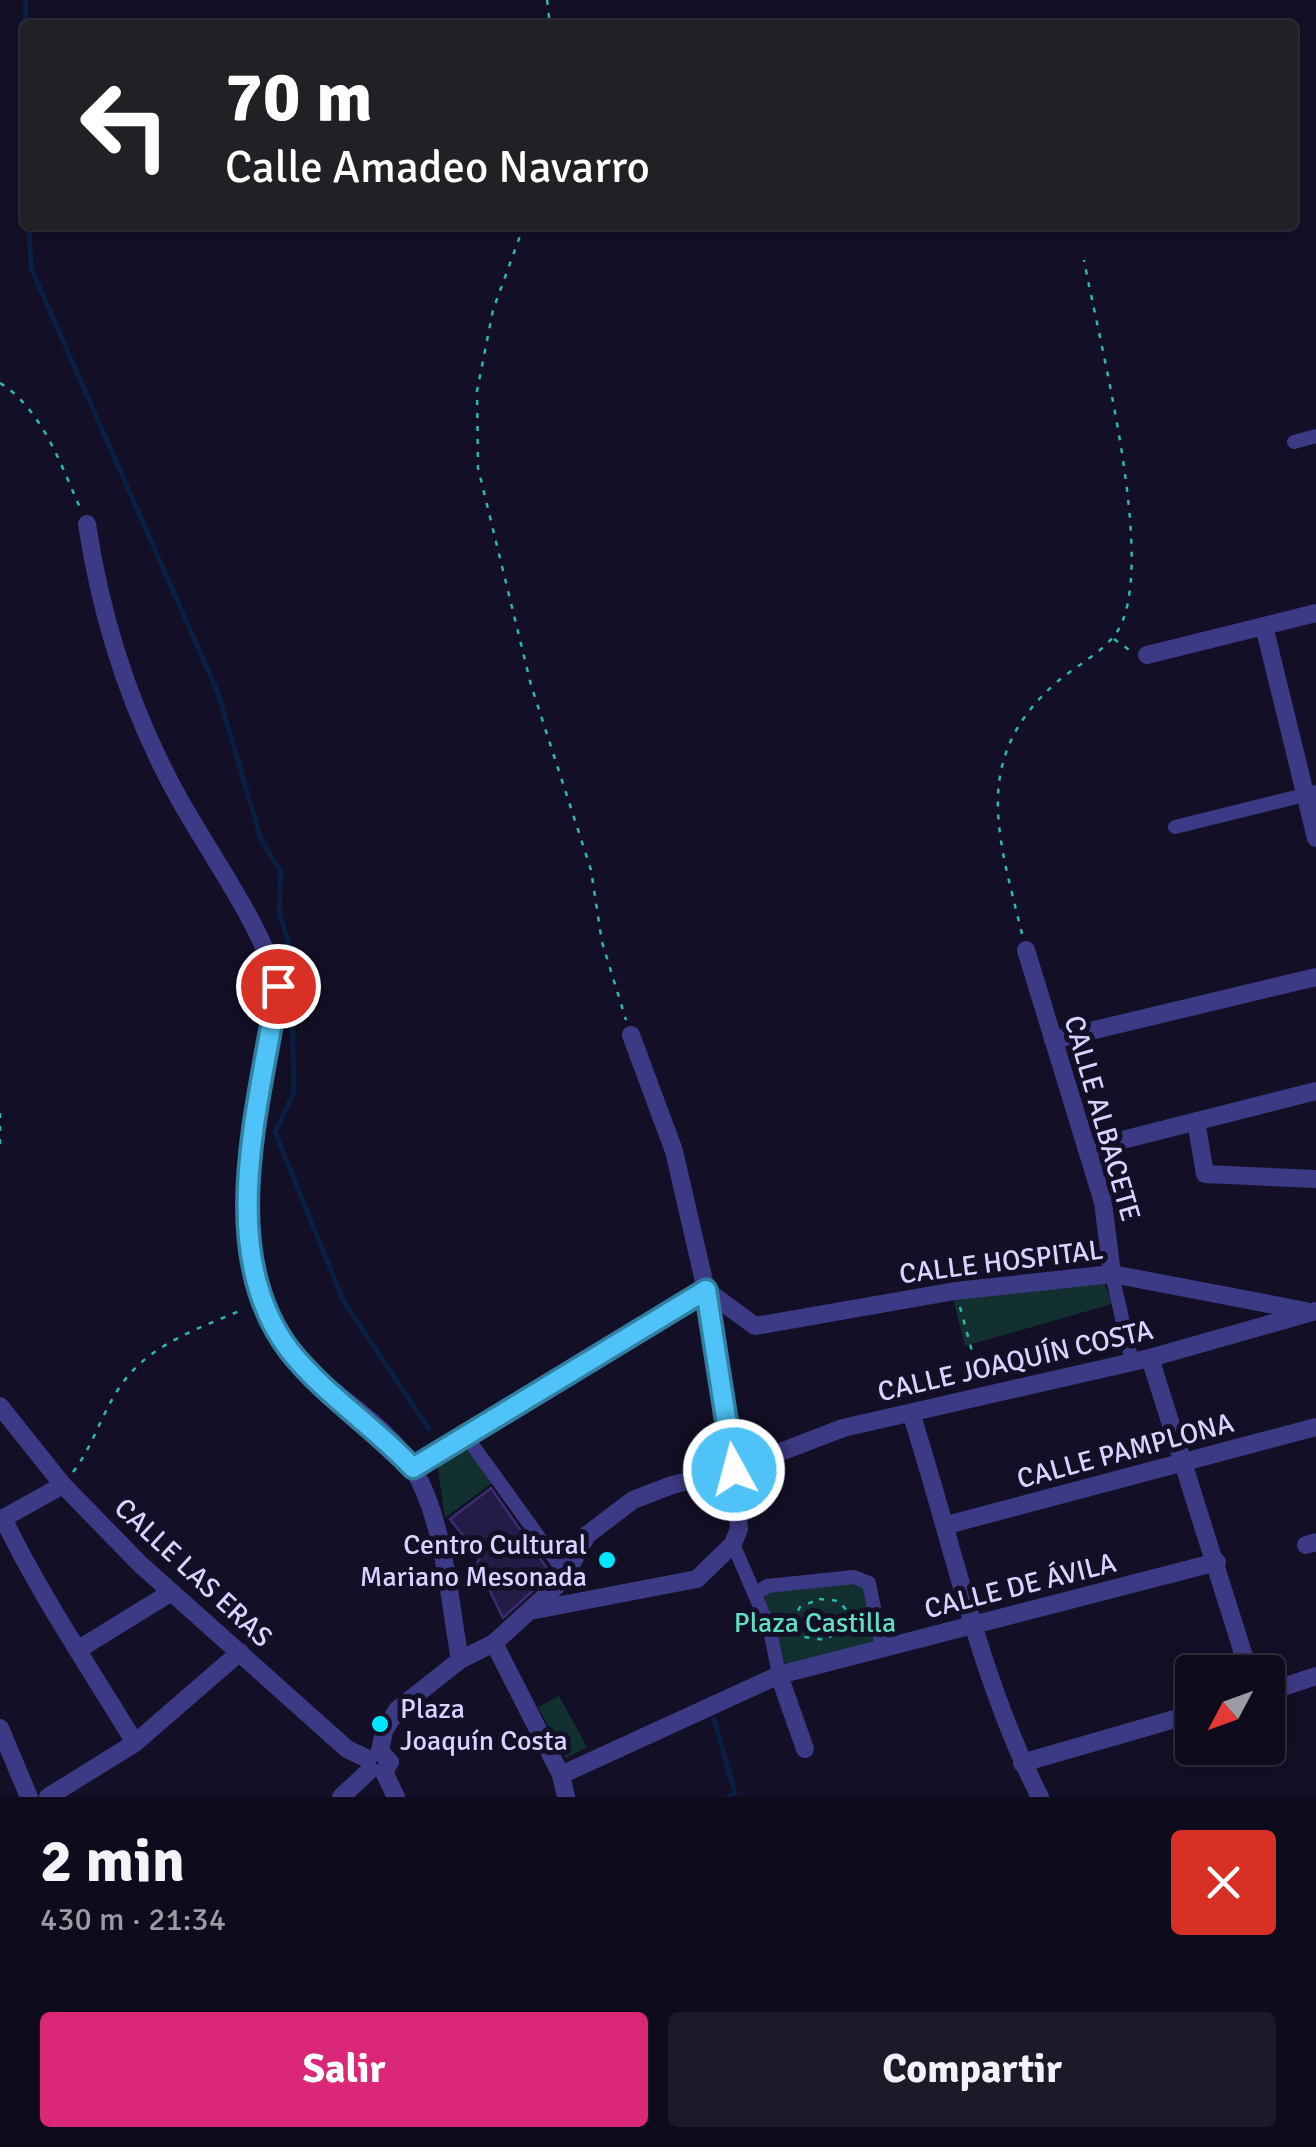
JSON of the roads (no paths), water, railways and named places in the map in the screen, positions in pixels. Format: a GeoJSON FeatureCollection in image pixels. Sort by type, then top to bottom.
{"type":"FeatureCollection","features":[{"type":"Feature","properties":{"kind":"street"},"geometry":{"type":"LineString","coordinates":[[1294,442],[1316,436]]}},
{"type":"Feature","properties":{"kind":"street"},"geometry":{"type":"LineString","coordinates":[[87,524],[102,611],[120,663],[174,790],[266,950],[278,986],[252,1163],[248,1230],[248,1246],[267,1316],[291,1352],[413,1468],[442,1560],[460,1660]]}},
{"type":"Feature","properties":{"kind":"street"},"geometry":{"type":"LineString","coordinates":[[1147,655],[1316,613]]}},
{"type":"Feature","properties":{"kind":"street"},"geometry":{"type":"LineString","coordinates":[[1264,626],[1311,793],[1316,838]]}},
{"type":"Feature","properties":{"kind":"street"},"geometry":{"type":"LineString","coordinates":[[1175,827],[1311,793]]}},
{"type":"Feature","properties":{"kind":"street","name":"CALLE ALBACETE"},"geometry":{"type":"LineString","coordinates":[[1026,950],[1104,1202],[1112,1274],[1141,1360]]}},
{"type":"Feature","properties":{"kind":"street"},"geometry":{"type":"LineString","coordinates":[[1053,1040],[1316,977]]}},
{"type":"Feature","properties":{"kind":"street"},"geometry":{"type":"LineString","coordinates":[[530,1611],[697,1579],[733,1544],[740,1515],[706,1290],[674,1151],[631,1035]]}},
{"type":"Feature","properties":{"kind":"street"},"geometry":{"type":"LineString","coordinates":[[1087,1150],[1316,1091]]}},
{"type":"Feature","properties":{"kind":"street"},"geometry":{"type":"LineString","coordinates":[[1196,1122],[1205,1174],[1316,1179]]}},
{"type":"Feature","properties":{"kind":"street","name":"CALLE HOSPITAL"},"geometry":{"type":"LineString","coordinates":[[706,1290],[754,1326],[955,1291],[1112,1274],[1314,1312]]}},
{"type":"Feature","properties":{"kind":"street"},"geometry":{"type":"LineString","coordinates":[[413,1468],[706,1290]]}},
{"type":"Feature","properties":{"kind":"street","name":"CALLE JOAQUÍN COSTA"},"geometry":{"type":"LineString","coordinates":[[567,1576],[587,1535],[632,1500],[672,1485],[734,1470],[843,1428],[1141,1360],[1314,1312]]}},
{"type":"Feature","properties":{"kind":"street"},"geometry":{"type":"LineString","coordinates":[[1141,1360],[1186,1462],[1244,1655]]}},
{"type":"Feature","properties":{"kind":"street","name":"CALLE LAS ERAS"},"geometry":{"type":"LineString","coordinates":[[0,1406],[63,1485],[170,1592],[347,1749],[375,1763]]}},
{"type":"Feature","properties":{"kind":"street"},"geometry":{"type":"LineString","coordinates":[[911,1413],[975,1626],[1022,1763],[1040,1797]]}},
{"type":"Feature","properties":{"kind":"street","name":"CALLE PAMPLONA"},"geometry":{"type":"LineString","coordinates":[[947,1525],[1316,1428]]}},
{"type":"Feature","properties":{"kind":"street"},"geometry":{"type":"LineString","coordinates":[[341,1797],[375,1763],[384,1731],[397,1710],[460,1660],[494,1643],[567,1576],[466,1436]]}},
{"type":"Feature","properties":{"kind":"street"},"geometry":{"type":"LineString","coordinates":[[63,1485],[1,1519],[37,1589],[80,1650],[135,1743]]}},
{"type":"Feature","properties":{"kind":"street"},"geometry":{"type":"LineString","coordinates":[[733,1544],[756,1594],[805,1749]]}},
{"type":"Feature","properties":{"kind":"street","name":"CALLE DE ÁVILA"},"geometry":{"type":"LineString","coordinates":[[562,1775],[779,1675],[1216,1562]]}},
{"type":"Feature","properties":{"kind":"street"},"geometry":{"type":"LineString","coordinates":[[756,1594],[767,1586],[854,1577],[869,1583],[882,1648]]}},
{"type":"Feature","properties":{"kind":"street"},"geometry":{"type":"LineString","coordinates":[[80,1650],[170,1592]]}},
{"type":"Feature","properties":{"kind":"street"},"geometry":{"type":"LineString","coordinates":[[494,1643],[562,1775],[566,1797]]}},
{"type":"Feature","properties":{"kind":"street"},"geometry":{"type":"LineString","coordinates":[[48,1797],[135,1743],[240,1652]]}},
{"type":"Feature","properties":{"kind":"street"},"geometry":{"type":"LineString","coordinates":[[1285,1686],[1316,1676]]}},
{"type":"Feature","properties":{"kind":"street"},"geometry":{"type":"LineString","coordinates":[[1022,1763],[1175,1719]]}},
{"type":"Feature","properties":{"kind":"street"},"geometry":{"type":"LineString","coordinates":[[0,1728],[29,1797]]}},
{"type":"Feature","properties":{"kind":"street"},"geometry":{"type":"LineString","coordinates":[[375,1763],[396,1797]]}},
{"type":"Feature","properties":{"kind":"waterway"},"geometry":{"type":"LineString","coordinates":[[25,20],[26,0]]}},
{"type":"Feature","properties":{"kind":"waterway"},"geometry":{"type":"LineString","coordinates":[[29,230],[31,268],[218,693],[261,839],[281,872],[279,911],[291,953],[294,1092],[275,1132],[343,1300],[429,1429]]}},
{"type":"Feature","properties":{"kind":"waterway"},"geometry":{"type":"LineString","coordinates":[[714,1719],[735,1793],[729,1797]]}},
{"type":"Feature","properties":{"kind":"place","name":"Centro Cultural Mariano Mesonada"},"geometry":{"type":"Point","coordinates":[607,1560]}},
{"type":"Feature","properties":{"kind":"place","name":"Plaza Joaquín Costa"},"geometry":{"type":"Point","coordinates":[380,1724]}},
{"type":"Feature","properties":{"kind":"park label","name":"Plaza Castilla"},"geometry":{"type":"Point","coordinates":[815,1622]}}]}
